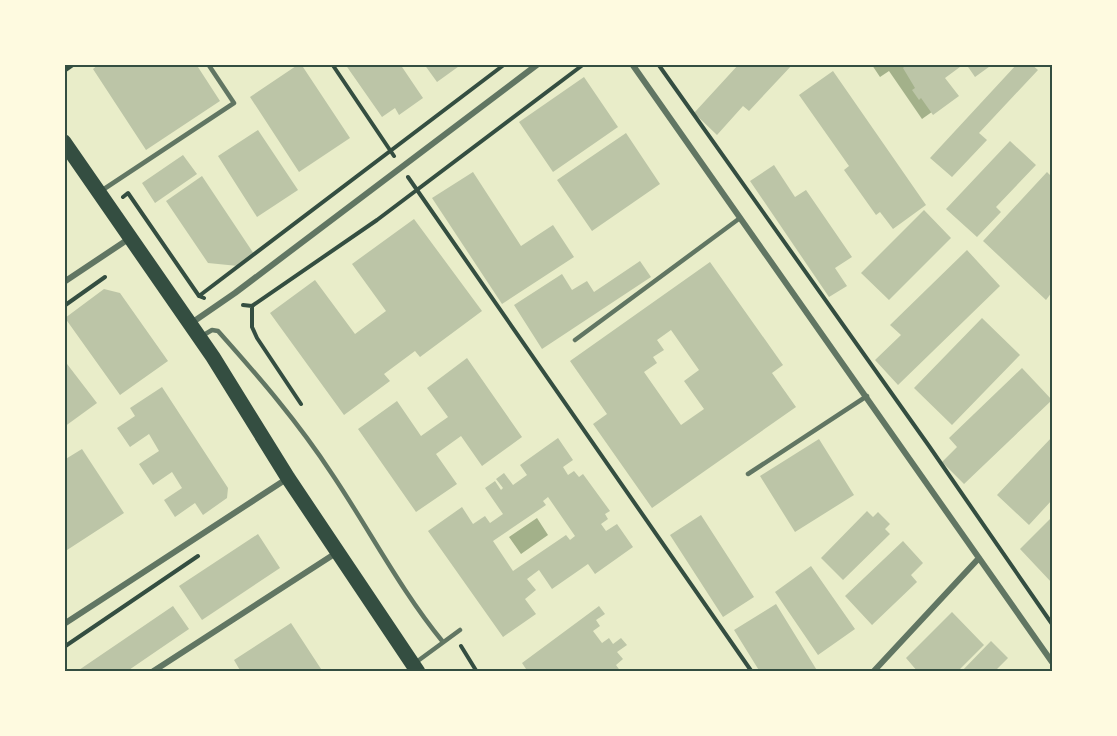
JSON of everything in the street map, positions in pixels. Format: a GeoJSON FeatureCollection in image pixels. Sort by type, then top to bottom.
{"type":"FeatureCollection","features":[{"type":"Feature","properties":{"kind":"main road"},"geometry":{"type":"LineString","coordinates":[[64,142],[213,357],[288,478],[415,668]]}},
{"type":"Feature","properties":{"kind":"street"},"geometry":{"type":"LineString","coordinates":[[189,325],[538,64]]}},
{"type":"Feature","properties":{"kind":"street"},"geometry":{"type":"LineString","coordinates":[[632,64],[1053,662]]}},
{"type":"Feature","properties":{"kind":"street"},"geometry":{"type":"LineString","coordinates":[[64,282],[130,238]]}},
{"type":"Feature","properties":{"kind":"street"},"geometry":{"type":"LineString","coordinates":[[64,624],[288,478]]}},
{"type":"Feature","properties":{"kind":"street"},"geometry":{"type":"LineString","coordinates":[[152,672],[337,552]]}},
{"type":"Feature","properties":{"kind":"street"},"geometry":{"type":"LineString","coordinates":[[873,672],[979,558]]}},
{"type":"Feature","properties":{"kind":"lane"},"geometry":{"type":"LineString","coordinates":[[99,192],[234,103],[208,64]]}},
{"type":"Feature","properties":{"kind":"lane"},"geometry":{"type":"LineString","coordinates":[[575,340],[740,218]]}},
{"type":"Feature","properties":{"kind":"lane"},"geometry":{"type":"LineString","coordinates":[[199,338],[212,330],[218,331],[272,391],[333,475],[389,564],[443,642]]}},
{"type":"Feature","properties":{"kind":"lane"},"geometry":{"type":"LineString","coordinates":[[748,474],[867,396]]}},
{"type":"Feature","properties":{"kind":"lane"},"geometry":{"type":"LineString","coordinates":[[415,668],[460,630]]}},
{"type":"Feature","properties":{"kind":"path"},"geometry":{"type":"LineString","coordinates":[[64,71],[74,64]]}},
{"type":"Feature","properties":{"kind":"path"},"geometry":{"type":"LineString","coordinates":[[332,64],[752,672]]}},
{"type":"Feature","properties":{"kind":"path"},"geometry":{"type":"LineString","coordinates":[[199,296],[505,64]]}},
{"type":"Feature","properties":{"kind":"path"},"geometry":{"type":"LineString","coordinates":[[109,208],[128,193],[199,296],[217,305],[252,306],[418,190],[584,64]]}},
{"type":"Feature","properties":{"kind":"path"},"geometry":{"type":"LineString","coordinates":[[658,64],[1053,624]]}},
{"type":"Feature","properties":{"kind":"path"},"geometry":{"type":"LineString","coordinates":[[64,306],[105,277]]}},
{"type":"Feature","properties":{"kind":"path"},"geometry":{"type":"LineString","coordinates":[[64,647],[203,553]]}},
{"type":"Feature","properties":{"kind":"shaded area"},"geometry":{"type":"Polygon","coordinates":[[[872,65],[905,65],[936,109],[922,119],[889,71],[880,77],[872,65]]]}},
{"type":"Feature","properties":{"kind":"shaded area"},"geometry":{"type":"Polygon","coordinates":[[[537,518],[548,535],[521,554],[509,537],[537,518]]]}},
{"type":"Feature","properties":{"kind":"building"},"geometry":{"type":"Polygon","coordinates":[[[99,64],[196,64],[220,101],[146,150],[93,69],[99,64]]]}},
{"type":"Feature","properties":{"kind":"building"},"geometry":{"type":"Polygon","coordinates":[[[299,64],[350,138],[299,172],[250,97],[299,64]]]}},
{"type":"Feature","properties":{"kind":"building"},"geometry":{"type":"Polygon","coordinates":[[[345,64],[400,64],[423,98],[399,115],[395,108],[382,117],[345,64]]]}},
{"type":"Feature","properties":{"kind":"building"},"geometry":{"type":"Polygon","coordinates":[[[424,64],[462,64],[437,82],[424,64]]]}},
{"type":"Feature","properties":{"kind":"building"},"geometry":{"type":"Polygon","coordinates":[[[739,64],[793,64],[749,111],[743,106],[717,135],[694,113],[739,64]]]}},
{"type":"Feature","properties":{"kind":"building"},"geometry":{"type":"Polygon","coordinates":[[[907,64],[964,64],[945,78],[959,96],[933,115],[912,90],[915,88],[903,68],[907,64]]]}},
{"type":"Feature","properties":{"kind":"building"},"geometry":{"type":"Polygon","coordinates":[[[966,64],[993,64],[975,77],[966,64]]]}},
{"type":"Feature","properties":{"kind":"building"},"geometry":{"type":"Polygon","coordinates":[[[1017,64],[1031,64],[1038,70],[979,133],[987,140],[952,177],[930,158],[1017,64]]]}},
{"type":"Feature","properties":{"kind":"building"},"geometry":{"type":"Polygon","coordinates":[[[833,71],[926,205],[893,229],[880,212],[876,215],[844,170],[849,166],[799,95],[833,71]]]}},
{"type":"Feature","properties":{"kind":"building"},"geometry":{"type":"Polygon","coordinates":[[[584,77],[618,127],[553,172],[519,122],[584,77]]]}},
{"type":"Feature","properties":{"kind":"building"},"geometry":{"type":"Polygon","coordinates":[[[258,130],[298,190],[257,217],[218,156],[258,130]]]}},
{"type":"Feature","properties":{"kind":"building"},"geometry":{"type":"Polygon","coordinates":[[[626,133],[660,184],[592,231],[557,180],[626,133]]]}},
{"type":"Feature","properties":{"kind":"building"},"geometry":{"type":"Polygon","coordinates":[[[1010,141],[1036,165],[996,207],[1001,212],[977,237],[946,209],[1010,141]]]}},
{"type":"Feature","properties":{"kind":"building"},"geometry":{"type":"Polygon","coordinates":[[[183,155],[197,174],[155,203],[142,183],[183,155]]]}},
{"type":"Feature","properties":{"kind":"building"},"geometry":{"type":"Polygon","coordinates":[[[774,165],[795,197],[806,190],[852,257],[835,268],[847,286],[829,297],[750,181],[774,165]]]}},
{"type":"Feature","properties":{"kind":"building"},"geometry":{"type":"Polygon","coordinates":[[[473,172],[521,246],[553,225],[574,257],[502,304],[432,198],[473,172]]]}},
{"type":"Feature","properties":{"kind":"building"},"geometry":{"type":"Polygon","coordinates":[[[1047,172],[1052,177],[1052,292],[1046,300],[983,241],[1047,172]]]}},
{"type":"Feature","properties":{"kind":"building"},"geometry":{"type":"Polygon","coordinates":[[[202,176],[254,254],[238,266],[208,263],[166,201],[202,176]]]}},
{"type":"Feature","properties":{"kind":"building"},"geometry":{"type":"Polygon","coordinates":[[[924,210],[951,238],[889,300],[861,273],[924,210]]]}},
{"type":"Feature","properties":{"kind":"building"},"geometry":{"type":"Polygon","coordinates":[[[414,219],[482,311],[420,357],[415,351],[384,374],[390,381],[344,415],[270,313],[315,280],[355,334],[386,311],[352,264],[414,219]]]}},
{"type":"Feature","properties":{"kind":"building"},"geometry":{"type":"Polygon","coordinates":[[[967,250],[1000,286],[898,385],[875,360],[901,335],[890,325],[967,250]]]}},
{"type":"Feature","properties":{"kind":"building"},"geometry":{"type":"Polygon","coordinates":[[[640,261],[651,277],[542,349],[514,305],[562,274],[572,290],[587,281],[594,292],[640,261]]]}},
{"type":"Feature","properties":{"kind":"building"},"geometry":{"type":"Polygon","coordinates":[[[710,262],[783,365],[772,373],[796,407],[652,508],[593,424],[607,414],[570,361],[710,262]],[[671,330],[657,340],[664,350],[653,357],[657,363],[644,372],[681,425],[704,409],[684,381],[699,370],[671,330]]]}},
{"type":"Feature","properties":{"kind":"building"},"geometry":{"type":"Polygon","coordinates":[[[104,289],[120,293],[168,361],[120,395],[65,318],[104,289]]]}},
{"type":"Feature","properties":{"kind":"building"},"geometry":{"type":"Polygon","coordinates":[[[982,318],[1020,355],[952,425],[914,388],[982,318]]]}},
{"type":"Feature","properties":{"kind":"building"},"geometry":{"type":"Polygon","coordinates":[[[467,358],[522,437],[482,466],[461,436],[436,454],[457,484],[416,512],[358,429],[397,401],[421,436],[448,417],[427,388],[467,358]]]}},
{"type":"Feature","properties":{"kind":"building"},"geometry":{"type":"Polygon","coordinates":[[[64,360],[97,403],[64,427],[64,360]]]}},
{"type":"Feature","properties":{"kind":"building"},"geometry":{"type":"Polygon","coordinates":[[[1022,368],[1052,400],[964,484],[942,462],[957,447],[949,438],[1022,368]]]}},
{"type":"Feature","properties":{"kind":"building"},"geometry":{"type":"Polygon","coordinates":[[[162,387],[228,488],[227,498],[203,515],[195,503],[175,517],[164,500],[182,488],[172,472],[153,485],[139,464],[159,451],[149,434],[130,447],[117,428],[135,416],[130,408],[162,387]]]}},
{"type":"Feature","properties":{"kind":"building"},"geometry":{"type":"Polygon","coordinates":[[[1052,437],[1052,500],[1029,525],[997,495],[1052,437]]]}},
{"type":"Feature","properties":{"kind":"building"},"geometry":{"type":"Polygon","coordinates":[[[558,438],[573,460],[563,467],[568,475],[574,471],[579,477],[583,474],[610,511],[605,514],[608,519],[601,524],[606,531],[617,524],[633,547],[595,574],[588,564],[552,589],[539,570],[527,579],[536,590],[525,599],[536,614],[503,637],[428,531],[462,507],[473,524],[485,516],[490,523],[503,514],[485,488],[495,481],[501,490],[503,488],[496,479],[504,473],[513,485],[527,475],[520,465],[558,438]],[[548,497],[543,501],[546,505],[493,541],[513,571],[566,535],[570,540],[575,536],[548,497]]]}},
{"type":"Feature","properties":{"kind":"building"},"geometry":{"type":"Polygon","coordinates":[[[819,439],[854,495],[795,532],[760,476],[819,439]]]}},
{"type":"Feature","properties":{"kind":"building"},"geometry":{"type":"Polygon","coordinates":[[[82,449],[124,513],[64,552],[64,460],[82,449]]]}},
{"type":"Feature","properties":{"kind":"building"},"geometry":{"type":"Polygon","coordinates":[[[867,511],[873,517],[878,512],[890,524],[885,529],[890,534],[843,580],[821,558],[867,511]]]}},
{"type":"Feature","properties":{"kind":"building"},"geometry":{"type":"Polygon","coordinates":[[[701,515],[754,597],[723,617],[670,535],[701,515]]]}},
{"type":"Feature","properties":{"kind":"building"},"geometry":{"type":"Polygon","coordinates":[[[1052,517],[1052,583],[1020,549],[1052,517]]]}},
{"type":"Feature","properties":{"kind":"building"},"geometry":{"type":"Polygon","coordinates":[[[258,534],[280,568],[202,620],[179,586],[258,534]]]}},
{"type":"Feature","properties":{"kind":"building"},"geometry":{"type":"Polygon","coordinates":[[[903,541],[923,563],[911,575],[917,582],[872,625],[845,596],[903,541]]]}},
{"type":"Feature","properties":{"kind":"building"},"geometry":{"type":"Polygon","coordinates":[[[811,566],[855,629],[818,655],[775,592],[811,566]]]}},
{"type":"Feature","properties":{"kind":"building"},"geometry":{"type":"Polygon","coordinates":[[[776,604],[818,672],[760,672],[734,630],[776,604]]]}},
{"type":"Feature","properties":{"kind":"building"},"geometry":{"type":"Polygon","coordinates":[[[173,606],[189,629],[126,672],[76,672],[173,606]]]}},
{"type":"Feature","properties":{"kind":"building"},"geometry":{"type":"Polygon","coordinates":[[[599,606],[605,614],[596,620],[600,626],[593,631],[602,643],[609,638],[613,644],[621,638],[627,645],[617,652],[623,659],[616,665],[621,672],[528,672],[522,663],[599,606]]]}},
{"type":"Feature","properties":{"kind":"building"},"geometry":{"type":"Polygon","coordinates":[[[952,612],[984,645],[957,672],[918,672],[906,658],[952,612]]]}},
{"type":"Feature","properties":{"kind":"building"},"geometry":{"type":"Polygon","coordinates":[[[291,623],[323,672],[241,672],[234,660],[291,623]]]}},
{"type":"Feature","properties":{"kind":"building"},"geometry":{"type":"Polygon","coordinates":[[[991,641],[1008,658],[996,670],[998,672],[961,672],[991,641]]]}}]}
